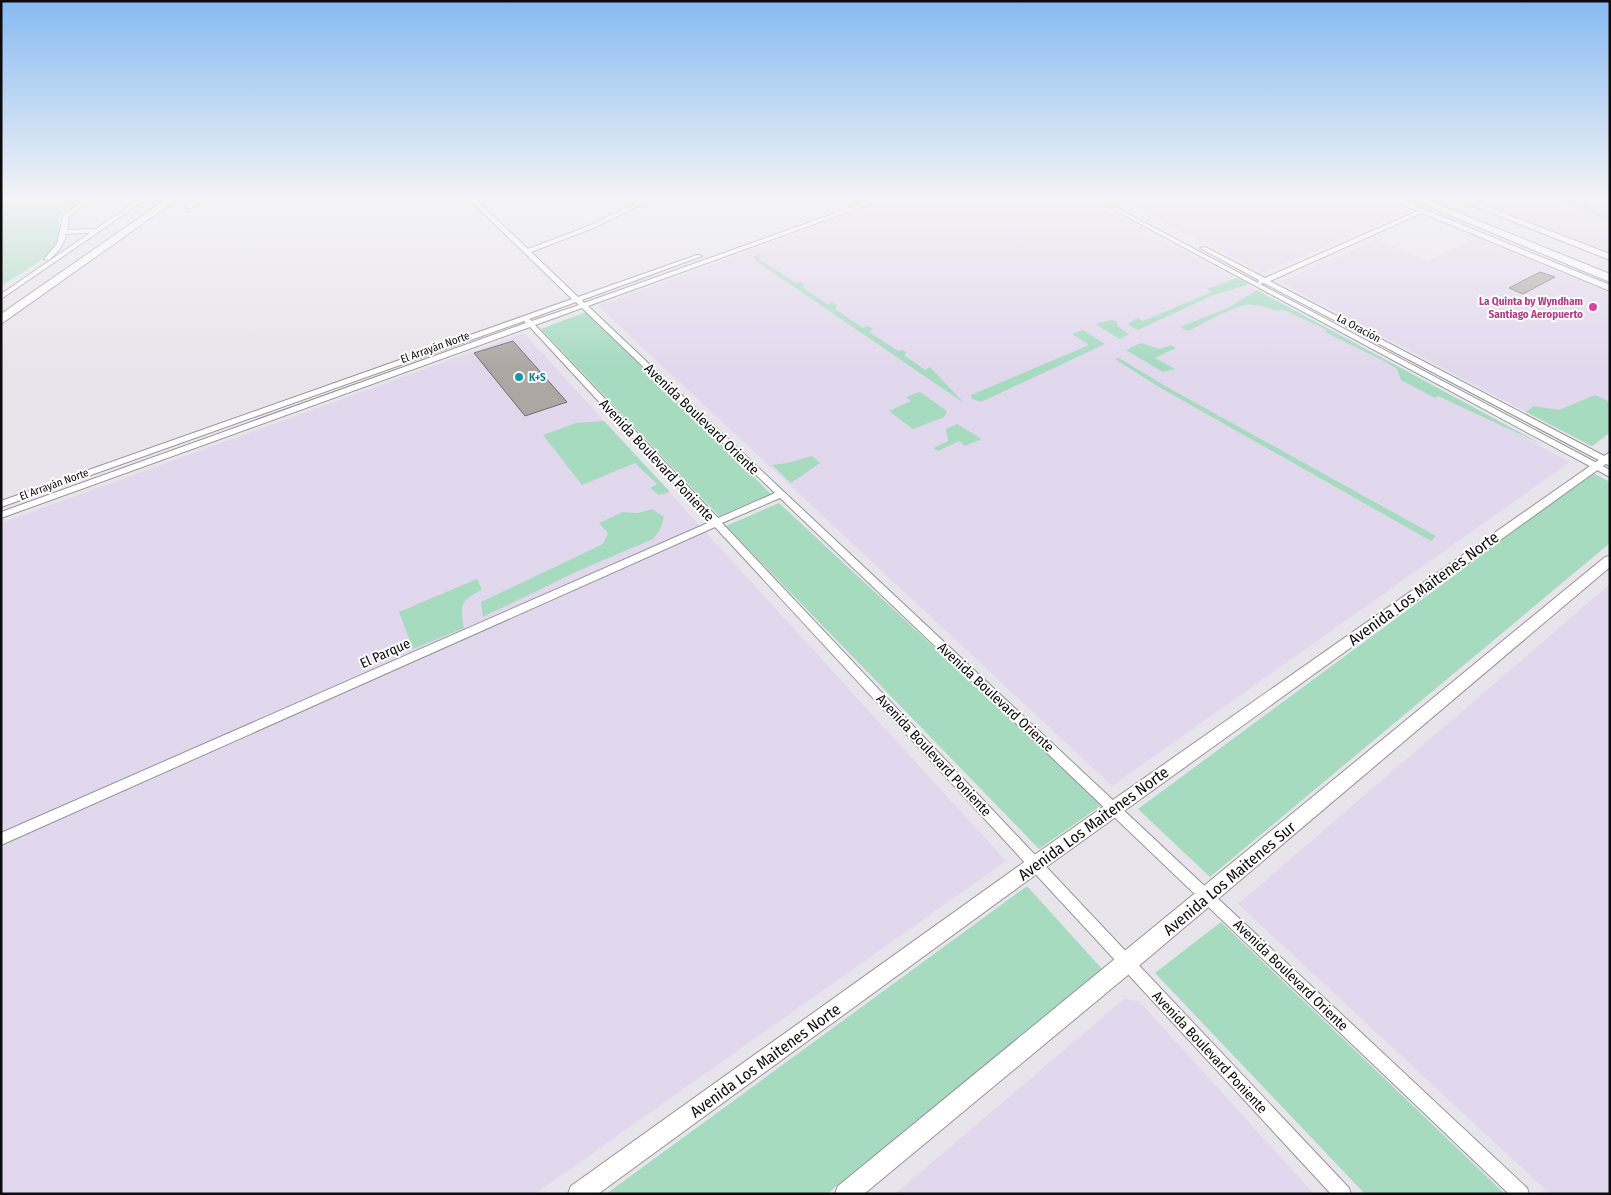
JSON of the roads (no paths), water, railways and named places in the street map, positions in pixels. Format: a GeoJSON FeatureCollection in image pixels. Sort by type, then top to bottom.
{"type":"FeatureCollection","features":[{"type":"Feature","properties":{"kind":"highway"},"geometry":{"type":"LineString","coordinates":[[1,313],[83,256]]}},
{"type":"Feature","properties":{"kind":"highway"},"geometry":{"type":"LineString","coordinates":[[1,320],[92,256]]}},
{"type":"Feature","properties":{"kind":"highway"},"geometry":{"type":"LineString","coordinates":[[1563,256],[1610,278]]}},
{"type":"Feature","properties":{"kind":"highway"},"geometry":{"type":"LineString","coordinates":[[1570,256],[1610,272]]}},
{"type":"Feature","properties":{"kind":"highway"},"geometry":{"type":"LineString","coordinates":[[1580,256],[1610,268]]}},
{"type":"Feature","properties":{"kind":"street"},"geometry":{"type":"LineString","coordinates":[[1,291],[50,256]]}},
{"type":"Feature","properties":{"kind":"street"},"geometry":{"type":"LineString","coordinates":[[1,297],[61,256]]}},
{"type":"Feature","properties":{"kind":"street","name":"Avenida Boulevard Oriente"},"geometry":{"type":"LineString","coordinates":[[533,256],[781,494],[1521,1194]]}},
{"type":"Feature","properties":{"kind":"street","name":"El Arrayán Norte"},"geometry":{"type":"LineString","coordinates":[[581,302],[706,256]]}},
{"type":"Feature","properties":{"kind":"street","name":"El Arrayán Norte"},"geometry":{"type":"LineString","coordinates":[[1,504],[715,256]]}},
{"type":"Feature","properties":{"kind":"street","name":"La Oración"},"geometry":{"type":"LineString","coordinates":[[1203,256],[1604,461]]}},
{"type":"Feature","properties":{"kind":"street","name":"La Oración"},"geometry":{"type":"LineString","coordinates":[[1217,256],[1604,461],[1610,474]]}},
{"type":"Feature","properties":{"kind":"street"},"geometry":{"type":"LineString","coordinates":[[1256,284],[1322,256]]}},
{"type":"Feature","properties":{"kind":"street"},"geometry":{"type":"LineString","coordinates":[[1531,256],[1610,288]]}},
{"type":"Feature","properties":{"kind":"street","name":"El Arrayán Norte"},"geometry":{"type":"LineString","coordinates":[[1,515],[527,321]]}},
{"type":"Feature","properties":{"kind":"street","name":"Avenida Boulevard Poniente"},"geometry":{"type":"LineString","coordinates":[[527,321],[1343,1194]]}},
{"type":"Feature","properties":{"kind":"street","name":"Avenida Los Maitenes Norte"},"geometry":{"type":"LineString","coordinates":[[579,1194],[1114,808],[1604,461]]}},
{"type":"Feature","properties":{"kind":"street","name":"El Parque"},"geometry":{"type":"LineString","coordinates":[[1,839],[717,524],[781,494]]}},
{"type":"Feature","properties":{"kind":"street","name":"Avenida Los Maitenes Sur"},"geometry":{"type":"LineString","coordinates":[[846,1194],[1127,963],[1610,560]]}},
{"type":"Feature","properties":{"kind":"place","name":"La Quinta by Wyndham Santiago Aeropuerto"},"geometry":{"type":"Point","coordinates":[1593,307]}},
{"type":"Feature","properties":{"kind":"place","name":"K+S"},"geometry":{"type":"Point","coordinates":[519,377]}}]}
